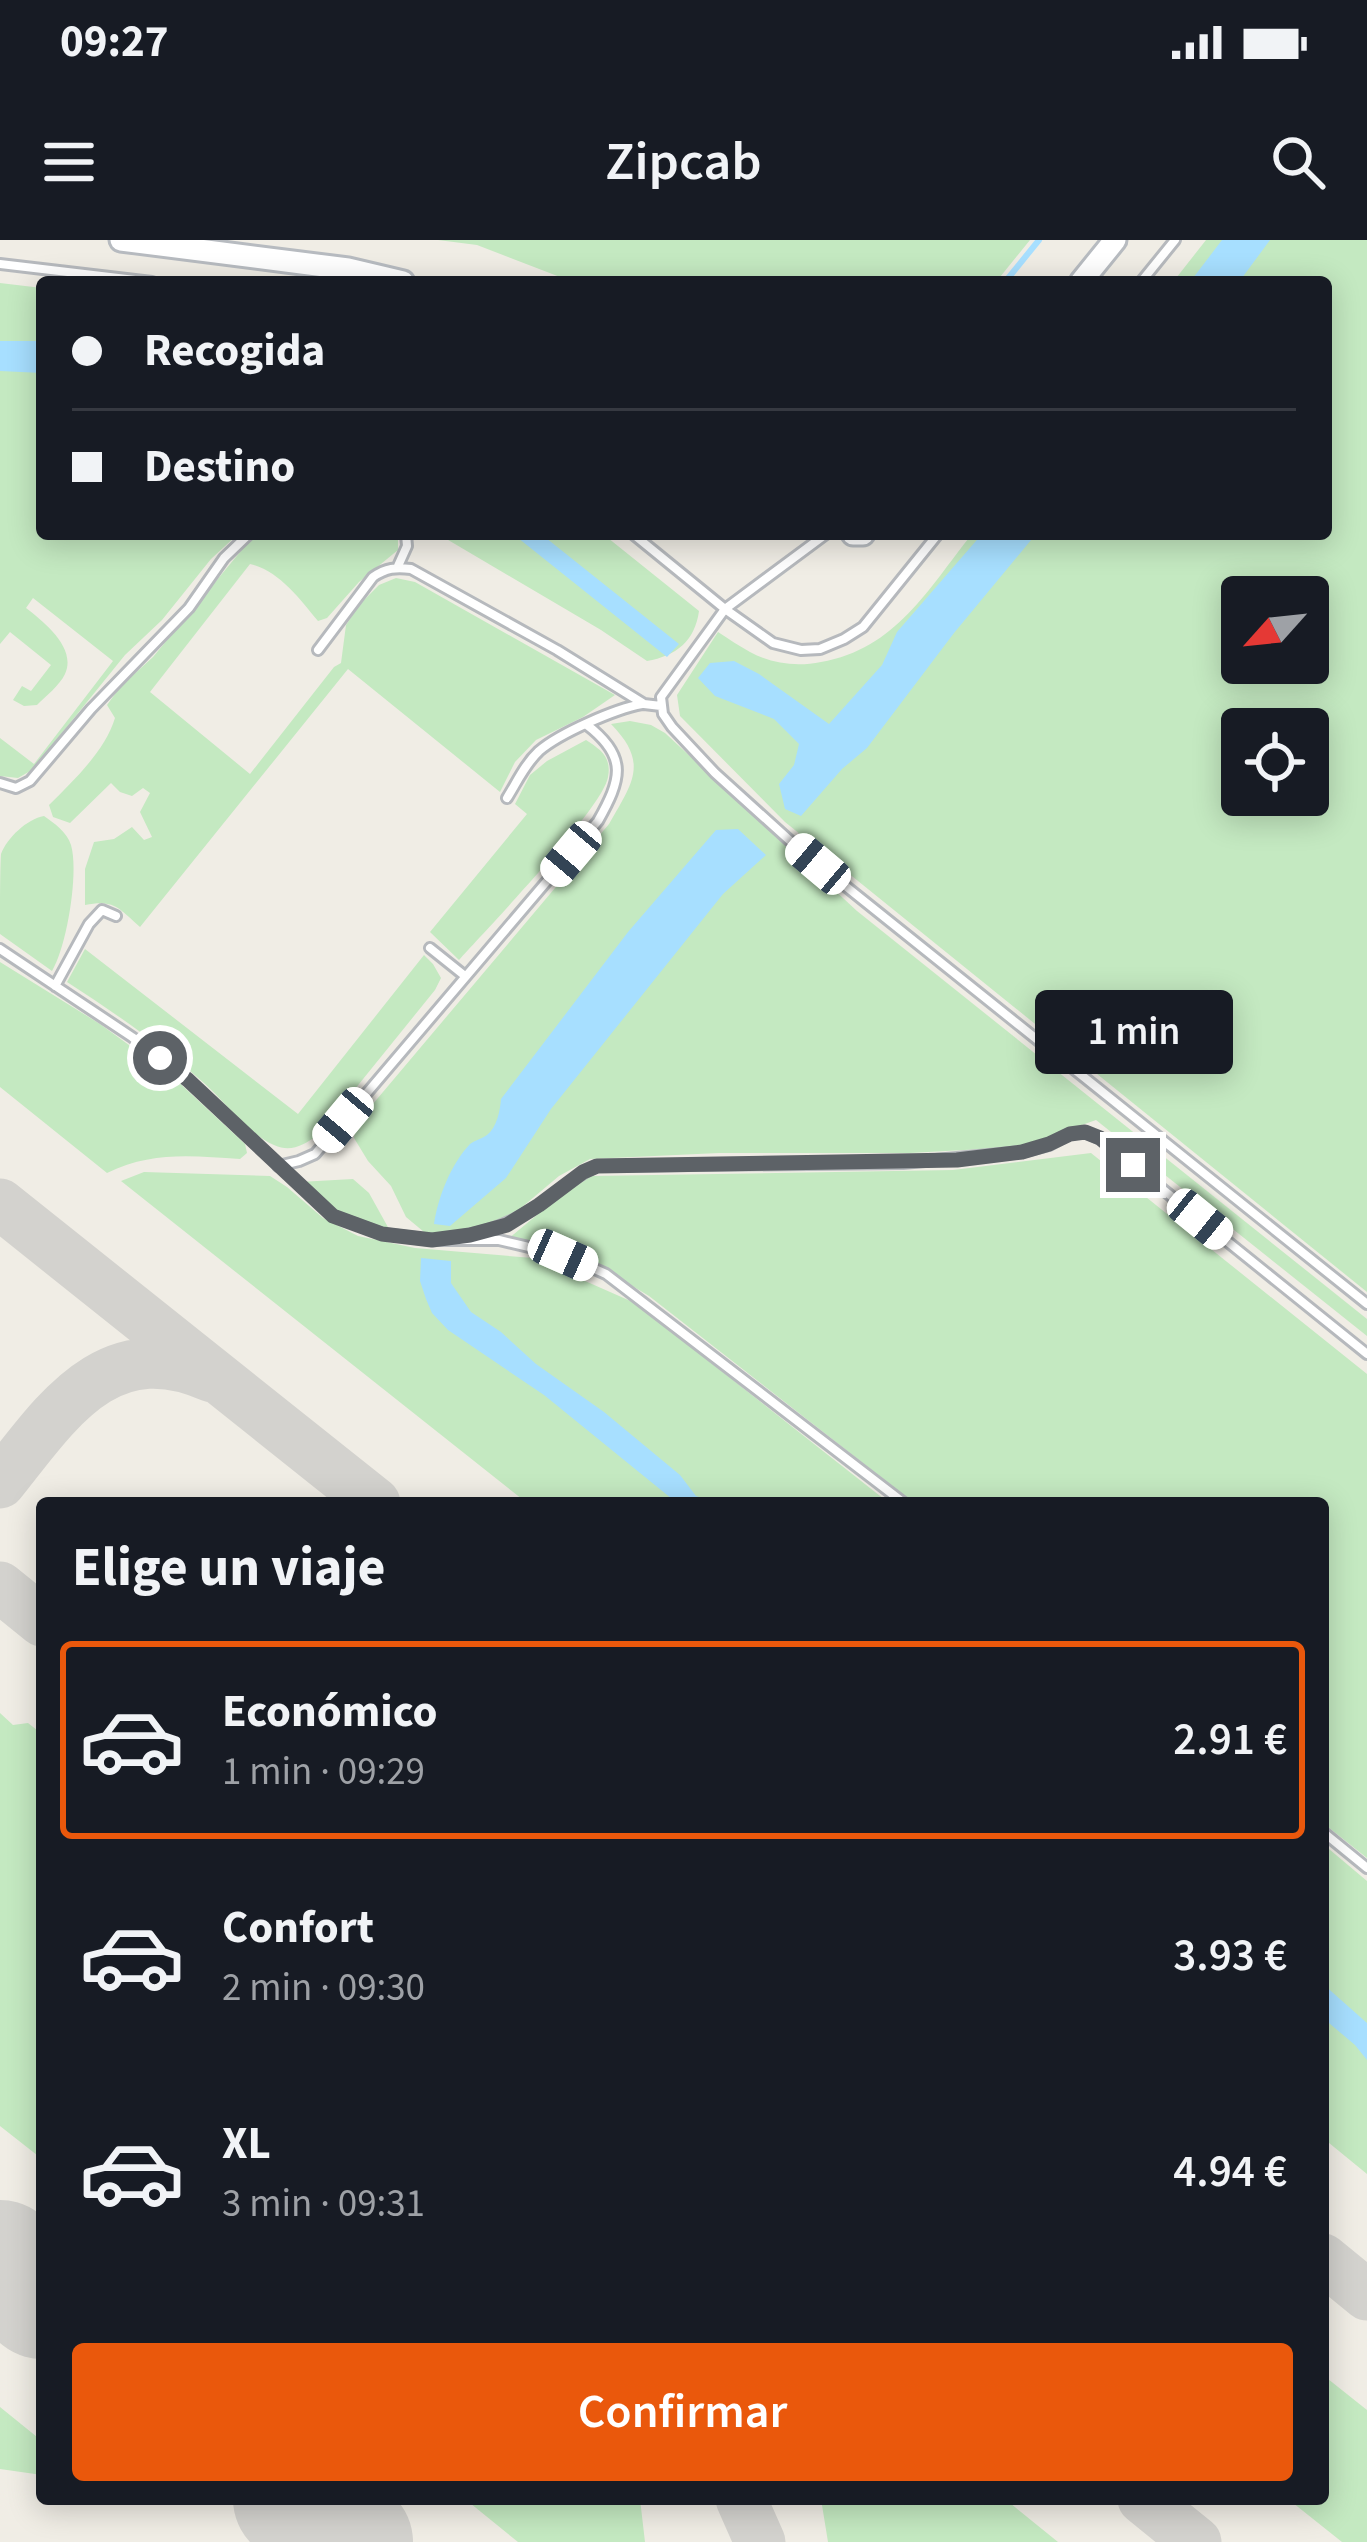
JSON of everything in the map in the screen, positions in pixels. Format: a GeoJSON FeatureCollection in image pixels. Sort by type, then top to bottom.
{"type":"FeatureCollection","features":[{"type":"Feature","properties":{"kind":"street"},"geometry":{"type":"LineString","coordinates":[[121,240],[378,276]]}},
{"type":"Feature","properties":{"kind":"street"},"geometry":{"type":"LineString","coordinates":[[1086,276],[1115,240]]}},
{"type":"Feature","properties":{"kind":"lane"},"geometry":{"type":"LineString","coordinates":[[1146,276],[1175,240]]}},
{"type":"Feature","properties":{"kind":"lane"},"geometry":{"type":"LineString","coordinates":[[0,264],[101,276]]}},
{"type":"Feature","properties":{"kind":"lane"},"geometry":{"type":"LineString","coordinates":[[0,783],[16,788],[30,781],[91,709],[189,608],[243,540]]}},
{"type":"Feature","properties":{"kind":"lane"},"geometry":{"type":"LineString","coordinates":[[398,567],[406,540]]}},
{"type":"Feature","properties":{"kind":"lane"},"geometry":{"type":"LineString","coordinates":[[640,540],[773,644],[801,650],[820,649],[862,627],[933,540]]}},
{"type":"Feature","properties":{"kind":"lane"},"geometry":{"type":"LineString","coordinates":[[818,540],[725,609],[661,697],[672,728],[811,859],[1367,1304]]}},
{"type":"Feature","properties":{"kind":"lane"},"geometry":{"type":"LineString","coordinates":[[318,650],[373,577],[398,567],[411,569],[644,704]]}},
{"type":"Feature","properties":{"kind":"lane"},"geometry":{"type":"LineString","coordinates":[[507,798],[528,764],[558,738],[626,707],[661,706]]}},
{"type":"Feature","properties":{"kind":"lane"},"geometry":{"type":"LineString","coordinates":[[278,1166],[315,1154],[598,821],[615,790],[618,770],[614,751],[587,725]]}},
{"type":"Feature","properties":{"kind":"lane"},"geometry":{"type":"LineString","coordinates":[[55,986],[89,924],[102,910],[116,916]]}},
{"type":"Feature","properties":{"kind":"lane"},"geometry":{"type":"LineString","coordinates":[[430,948],[465,976]]}},
{"type":"Feature","properties":{"kind":"lane"},"geometry":{"type":"LineString","coordinates":[[0,949],[188,1080],[333,1216],[382,1234],[499,1240],[563,1255],[606,1274],[896,1497]]}},
{"type":"Feature","properties":{"kind":"lane"},"geometry":{"type":"LineString","coordinates":[[432,1240],[507,1225],[597,1166],[957,1160],[1022,1152],[1085,1132],[1100,1138],[1367,1354]]}},
{"type":"Feature","properties":{"kind":"lane"},"geometry":{"type":"LineString","coordinates":[[1329,1837],[1367,1868]]}},
{"type":"Feature","properties":{"kind":"green space"},"geometry":{"type":"Polygon","coordinates":[[[438,240],[1030,240],[1001,276],[557,276],[477,245],[438,240]]]}},
{"type":"Feature","properties":{"kind":"green space"},"geometry":{"type":"Polygon","coordinates":[[[1206,240],[1367,240],[1367,1292],[785,822],[680,716],[677,695],[718,632],[758,656],[812,663],[870,644],[908,614],[967,540],[1332,540],[1332,276],[1178,276],[1206,240]]]}},
{"type":"Feature","properties":{"kind":"green space"},"geometry":{"type":"Polygon","coordinates":[[[0,283],[36,287],[36,540],[232,540],[125,655],[32,770],[18,778],[0,776],[0,738],[34,764],[113,661],[33,598],[26,608],[63,645],[68,664],[60,682],[37,705],[24,706],[13,700],[22,686],[31,691],[51,665],[10,632],[0,644],[0,283]]]}},
{"type":"Feature","properties":{"kind":"green space"},"geometry":{"type":"Polygon","coordinates":[[[250,540],[398,540],[398,550],[359,582],[327,618],[318,621],[279,579],[250,564],[150,692],[250,774],[341,663],[346,625],[359,605],[379,585],[396,578],[415,582],[615,695],[536,740],[515,762],[500,792],[348,669],[140,927],[115,907],[85,905],[85,869],[94,842],[114,839],[132,827],[144,840],[152,837],[140,812],[150,793],[143,788],[132,796],[111,783],[70,823],[53,817],[49,805],[104,742],[115,718],[107,705],[250,540]]]}},
{"type":"Feature","properties":{"kind":"green space"},"geometry":{"type":"Polygon","coordinates":[[[448,540],[610,540],[699,611],[682,645],[647,661],[448,540]]]}},
{"type":"Feature","properties":{"kind":"green space"},"geometry":{"type":"Polygon","coordinates":[[[630,721],[665,733],[857,911],[1367,1319],[1367,1336],[1096,1120],[1019,1147],[590,1159],[559,1176],[515,1213],[488,1224],[441,1236],[424,1232],[406,1217],[391,1186],[354,1138],[356,1124],[609,824],[633,773],[630,750],[611,724],[630,721]]]}},
{"type":"Feature","properties":{"kind":"green space"},"geometry":{"type":"Polygon","coordinates":[[[586,740],[608,764],[601,792],[566,840],[459,960],[430,932],[527,814],[515,804],[530,775],[586,740]]]}},
{"type":"Feature","properties":{"kind":"green space"},"geometry":{"type":"Polygon","coordinates":[[[44,816],[66,836],[73,857],[67,927],[52,971],[0,934],[1,854],[18,830],[44,816]]]}},
{"type":"Feature","properties":{"kind":"green space"},"geometry":{"type":"Polygon","coordinates":[[[85,949],[298,1114],[424,955],[441,978],[317,1136],[286,1148],[256,1134],[171,1056],[67,982],[85,949]]]}},
{"type":"Feature","properties":{"kind":"green space"},"geometry":{"type":"Polygon","coordinates":[[[0,962],[100,1024],[173,1077],[245,1144],[247,1153],[240,1159],[156,1158],[107,1173],[0,1087],[0,962]]]}},
{"type":"Feature","properties":{"kind":"green space"},"geometry":{"type":"Polygon","coordinates":[[[1091,1153],[1367,1374],[1367,1858],[1329,1828],[1329,1497],[906,1497],[649,1296],[591,1261],[508,1239],[573,1185],[592,1176],[953,1170],[1091,1153]]]}},
{"type":"Feature","properties":{"kind":"green space"},"geometry":{"type":"Polygon","coordinates":[[[144,1172],[270,1176],[323,1218],[358,1236],[415,1248],[533,1258],[635,1303],[881,1497],[519,1497],[121,1181],[144,1172]]]}},
{"type":"Feature","properties":{"kind":"green space"},"geometry":{"type":"Polygon","coordinates":[[[353,1179],[369,1193],[389,1229],[340,1212],[299,1182],[353,1179]]]}},
{"type":"Feature","properties":{"kind":"green space"},"geometry":{"type":"Polygon","coordinates":[[[0,1713],[13,1725],[28,1723],[36,1729],[36,2154],[0,2126],[0,1713]]]}},
{"type":"Feature","properties":{"kind":"green space"},"geometry":{"type":"Polygon","coordinates":[[[1329,1849],[1367,1881],[1367,2174],[1329,2143],[1329,1849]]]}},
{"type":"Feature","properties":{"kind":"green space"},"geometry":{"type":"Polygon","coordinates":[[[1329,2380],[1367,2410],[1367,2542],[1342,2542],[1296,2505],[1329,2505],[1329,2380]]]}},
{"type":"Feature","properties":{"kind":"green space"},"geometry":{"type":"Polygon","coordinates":[[[0,2407],[36,2436],[36,2474],[0,2469],[0,2407]]]}},
{"type":"Feature","properties":{"kind":"green space"},"geometry":{"type":"Polygon","coordinates":[[[472,2505],[641,2505],[645,2542],[518,2542],[472,2505]]]}},
{"type":"Feature","properties":{"kind":"green space"},"geometry":{"type":"Polygon","coordinates":[[[822,2505],[1012,2505],[1058,2542],[828,2542],[822,2505]]]}},
{"type":"Feature","properties":{"kind":"water"},"geometry":{"type":"Polygon","coordinates":[[[1222,240],[1270,240],[1243,276],[1195,276],[1222,240]]]}},
{"type":"Feature","properties":{"kind":"water"},"geometry":{"type":"Polygon","coordinates":[[[0,341],[36,341],[36,373],[0,371],[0,341]]]}},
{"type":"Feature","properties":{"kind":"water"},"geometry":{"type":"Polygon","coordinates":[[[521,540],[549,540],[679,644],[667,657],[521,540]]]}},
{"type":"Feature","properties":{"kind":"water"},"geometry":{"type":"Polygon","coordinates":[[[977,540],[1031,540],[867,748],[801,816],[785,809],[779,784],[794,765],[799,744],[774,719],[715,696],[698,678],[710,663],[734,661],[829,724],[882,665],[897,632],[977,540]]]}},
{"type":"Feature","properties":{"kind":"water"},"geometry":{"type":"Polygon","coordinates":[[[738,829],[766,855],[723,894],[551,1109],[506,1178],[450,1226],[434,1224],[457,1161],[470,1144],[490,1132],[501,1099],[628,932],[716,830],[738,829]]]}},
{"type":"Feature","properties":{"kind":"water"},"geometry":{"type":"Polygon","coordinates":[[[421,1258],[451,1261],[451,1283],[471,1312],[604,1412],[680,1475],[699,1497],[670,1497],[544,1395],[448,1330],[432,1313],[420,1281],[421,1258]]]}},
{"type":"Feature","properties":{"kind":"water"},"geometry":{"type":"Polygon","coordinates":[[[1329,1989],[1367,2023],[1367,2060],[1329,2023],[1329,1989]]]}},
{"type":"Feature","properties":{"kind":"waterway"},"geometry":{"type":"LineString","coordinates":[[1010,276],[1039,240]]}},
{"type":"Feature","properties":{"kind":"taxiway"},"geometry":{"type":"LineString","coordinates":[[0,1204],[367,1497]]}},
{"type":"Feature","properties":{"kind":"taxiway"},"geometry":{"type":"LineString","coordinates":[[0,1483],[64,1406],[114,1371],[143,1364],[175,1365],[212,1377]]}},
{"type":"Feature","properties":{"kind":"taxiway"},"geometry":{"type":"LineString","coordinates":[[0,1587],[36,1616]]}},
{"type":"Feature","properties":{"kind":"taxiway"},"geometry":{"type":"LineString","coordinates":[[1329,2264],[1367,2295]]}},
{"type":"Feature","properties":{"kind":"taxiway"},"geometry":{"type":"LineString","coordinates":[[744,2505],[760,2542]]}},
{"type":"Feature","properties":{"kind":"taxiway"},"geometry":{"type":"LineString","coordinates":[[1150,2505],[1196,2542]]}},
{"type":"Feature","properties":{"kind":"runway"},"geometry":{"type":"LineString","coordinates":[[0,2263],[36,2291]]}},
{"type":"Feature","properties":{"kind":"runway"},"geometry":{"type":"LineString","coordinates":[[304,2505],[350,2542]]}},
{"type":"Feature","properties":{"kind":"route"},"geometry":{"type":"LineString","coordinates":[[160,1058],[333,1216],[382,1234],[432,1240],[507,1225],[597,1166],[957,1160],[1022,1152],[1085,1132],[1133,1165]]}}]}
